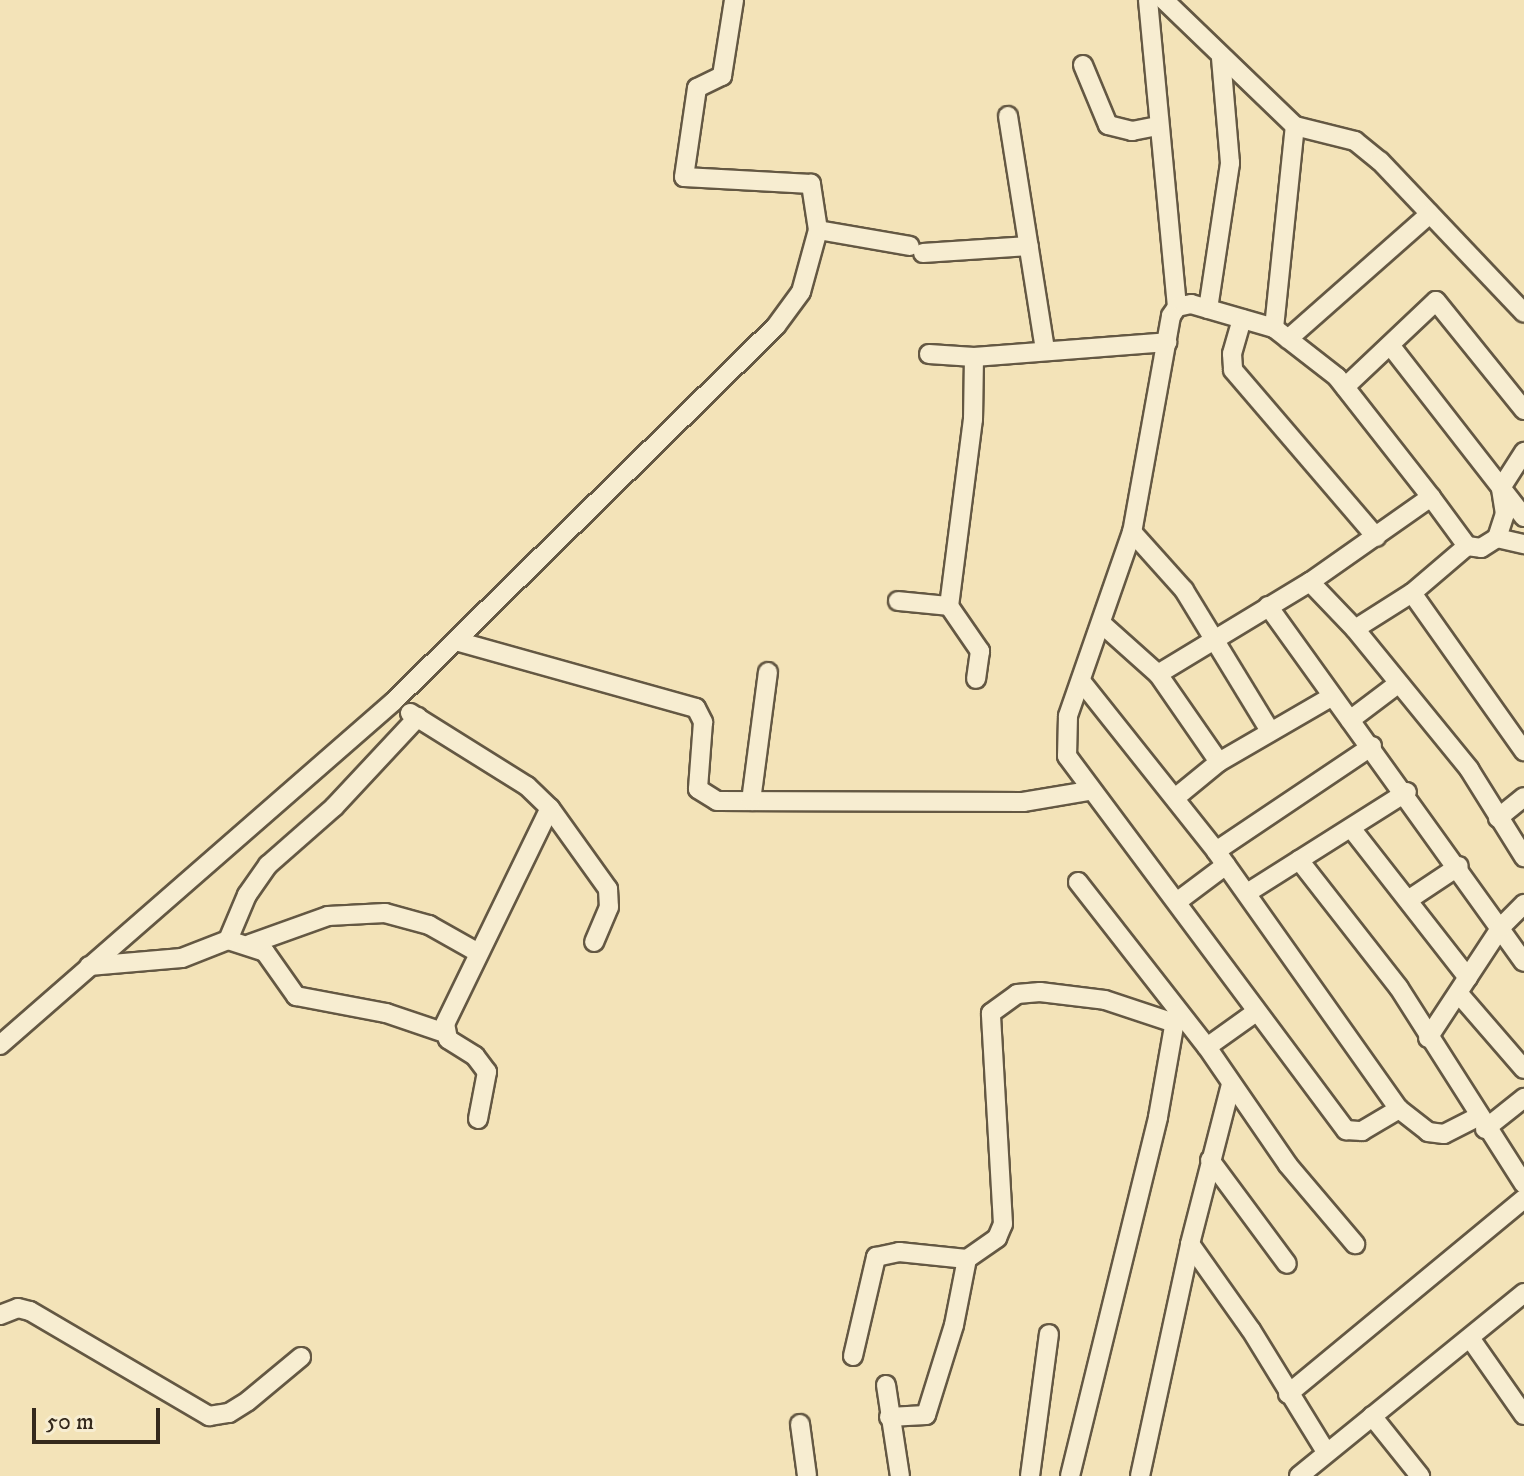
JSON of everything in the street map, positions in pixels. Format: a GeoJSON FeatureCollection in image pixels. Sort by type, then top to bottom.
{"type":"FeatureCollection","features":[{"type":"Feature","properties":{"kind":"street"},"geometry":{"type":"LineString","coordinates":[[0,1045],[393,702],[665,430],[776,326],[801,292],[818,230],[811,184],[684,177],[697,88],[722,76],[734,0]]}},
{"type":"Feature","properties":{"kind":"street"},"geometry":{"type":"LineString","coordinates":[[1148,0],[1177,307],[1167,342],[1132,532],[1064,741],[1074,772],[1178,901],[1256,1012],[1346,1130],[1362,1131],[1399,1109]]}},
{"type":"Feature","properties":{"kind":"street"},"geometry":{"type":"LineString","coordinates":[[1164,0],[1295,126],[1355,141],[1524,313]]}},
{"type":"Feature","properties":{"kind":"street"},"geometry":{"type":"LineString","coordinates":[[1208,309],[1230,163],[1221,57]]}},
{"type":"Feature","properties":{"kind":"street"},"geometry":{"type":"LineString","coordinates":[[1083,65],[1108,125],[1132,131],[1158,126]]}},
{"type":"Feature","properties":{"kind":"street"},"geometry":{"type":"LineString","coordinates":[[1008,116],[1045,350]]}},
{"type":"Feature","properties":{"kind":"street"},"geometry":{"type":"LineString","coordinates":[[1281,333],[1295,126]]}},
{"type":"Feature","properties":{"kind":"street"},"geometry":{"type":"LineString","coordinates":[[1281,333],[1430,214]]}},
{"type":"Feature","properties":{"kind":"street"},"geometry":{"type":"LineString","coordinates":[[818,230],[917,250],[1029,246]]}},
{"type":"Feature","properties":{"kind":"street"},"geometry":{"type":"LineString","coordinates":[[1345,387],[1436,301],[1524,410]]}},
{"type":"Feature","properties":{"kind":"street"},"geometry":{"type":"LineString","coordinates":[[1177,307],[1208,309],[1281,333],[1345,387],[1467,546],[1481,548],[1497,538],[1505,514],[1501,488],[1524,452]]}},
{"type":"Feature","properties":{"kind":"street"},"geometry":{"type":"LineString","coordinates":[[1242,319],[1232,354],[1233,370],[1376,537]]}},
{"type":"Feature","properties":{"kind":"street"},"geometry":{"type":"LineString","coordinates":[[929,354],[974,357],[1167,342]]}},
{"type":"Feature","properties":{"kind":"street"},"geometry":{"type":"LineString","coordinates":[[1390,345],[1524,517]]}},
{"type":"Feature","properties":{"kind":"street"},"geometry":{"type":"LineString","coordinates":[[974,357],[973,419],[949,606],[980,651],[976,679]]}},
{"type":"Feature","properties":{"kind":"street"},"geometry":{"type":"LineString","coordinates":[[1158,674],[1219,641],[1268,606],[1310,582],[1431,497]]}},
{"type":"Feature","properties":{"kind":"street"},"geometry":{"type":"LineString","coordinates":[[1132,532],[1184,590],[1219,641],[1270,731]]}},
{"type":"Feature","properties":{"kind":"street"},"geometry":{"type":"LineString","coordinates":[[1497,538],[1524,544]]}},
{"type":"Feature","properties":{"kind":"street"},"geometry":{"type":"LineString","coordinates":[[1355,629],[1412,593],[1467,546]]}},
{"type":"Feature","properties":{"kind":"street"},"geometry":{"type":"LineString","coordinates":[[1310,582],[1355,629],[1469,769],[1524,857]]}},
{"type":"Feature","properties":{"kind":"street"},"geometry":{"type":"LineString","coordinates":[[1412,593],[1524,751]]}},
{"type":"Feature","properties":{"kind":"street"},"geometry":{"type":"LineString","coordinates":[[898,601],[949,606]]}},
{"type":"Feature","properties":{"kind":"street"},"geometry":{"type":"LineString","coordinates":[[1268,606],[1331,697],[1407,792],[1524,962]]}},
{"type":"Feature","properties":{"kind":"street"},"geometry":{"type":"LineString","coordinates":[[1102,624],[1158,674],[1219,762]]}},
{"type":"Feature","properties":{"kind":"street"},"geometry":{"type":"LineString","coordinates":[[456,641],[696,708],[703,722],[698,789],[717,801],[1023,802],[1089,791]]}},
{"type":"Feature","properties":{"kind":"street"},"geometry":{"type":"LineString","coordinates":[[751,801],[768,672]]}},
{"type":"Feature","properties":{"kind":"street"},"geometry":{"type":"LineString","coordinates":[[1081,681],[1221,858],[1399,1109],[1428,1132],[1444,1134],[1481,1123],[1524,1098]]}},
{"type":"Feature","properties":{"kind":"street"},"geometry":{"type":"LineString","coordinates":[[1350,720],[1399,683]]}},
{"type":"Feature","properties":{"kind":"street"},"geometry":{"type":"LineString","coordinates":[[1175,798],[1219,762],[1331,697]]}},
{"type":"Feature","properties":{"kind":"street"},"geometry":{"type":"LineString","coordinates":[[393,702],[527,786],[550,808],[608,889],[609,907],[594,942]]}},
{"type":"Feature","properties":{"kind":"street"},"geometry":{"type":"LineString","coordinates":[[228,940],[247,895],[268,865],[334,807],[418,717]]}},
{"type":"Feature","properties":{"kind":"street"},"geometry":{"type":"LineString","coordinates":[[1178,901],[1221,858],[1372,746]]}},
{"type":"Feature","properties":{"kind":"street"},"geometry":{"type":"LineString","coordinates":[[1247,893],[1407,792]]}},
{"type":"Feature","properties":{"kind":"street"},"geometry":{"type":"LineString","coordinates":[[1498,818],[1524,797]]}},
{"type":"Feature","properties":{"kind":"street"},"geometry":{"type":"LineString","coordinates":[[445,1033],[477,952],[550,808]]}},
{"type":"Feature","properties":{"kind":"street"},"geometry":{"type":"LineString","coordinates":[[1351,828],[1408,900],[1463,986],[1524,1069]]}},
{"type":"Feature","properties":{"kind":"street"},"geometry":{"type":"LineString","coordinates":[[1299,860],[1399,988],[1481,1123],[1524,1184]]}},
{"type":"Feature","properties":{"kind":"street"},"geometry":{"type":"LineString","coordinates":[[1408,900],[1459,866]]}},
{"type":"Feature","properties":{"kind":"street"},"geometry":{"type":"LineString","coordinates":[[1078,882],[1175,1018],[1207,1047],[1288,1165],[1355,1244]]}},
{"type":"Feature","properties":{"kind":"street"},"geometry":{"type":"LineString","coordinates":[[1428,1038],[1501,927],[1524,904]]}},
{"type":"Feature","properties":{"kind":"street"},"geometry":{"type":"LineString","coordinates":[[250,944],[328,916],[385,913],[429,925],[477,952]]}},
{"type":"Feature","properties":{"kind":"street"},"geometry":{"type":"LineString","coordinates":[[89,966],[182,958],[228,940],[250,944],[265,952],[296,996],[386,1013],[445,1033],[487,1072],[478,1119]]}},
{"type":"Feature","properties":{"kind":"street"},"geometry":{"type":"LineString","coordinates":[[853,1356],[876,1257],[899,1252],[967,1259],[997,1238],[1003,1224],[988,1031],[999,1003],[1040,992],[1105,1000],[1175,1018]]}},
{"type":"Feature","properties":{"kind":"street"},"geometry":{"type":"LineString","coordinates":[[1207,1047],[1256,1012]]}},
{"type":"Feature","properties":{"kind":"street"},"geometry":{"type":"LineString","coordinates":[[1070,1476],[1158,1117],[1175,1018]]}},
{"type":"Feature","properties":{"kind":"street"},"geometry":{"type":"LineString","coordinates":[[1143,1474],[1190,1244],[1231,1084]]}},
{"type":"Feature","properties":{"kind":"street"},"geometry":{"type":"LineString","coordinates":[[1210,1160],[1287,1264]]}},
{"type":"Feature","properties":{"kind":"street"},"geometry":{"type":"LineString","coordinates":[[1288,1394],[1524,1199]]}},
{"type":"Feature","properties":{"kind":"street"},"geometry":{"type":"LineString","coordinates":[[1190,1244],[1251,1330],[1288,1394],[1315,1467],[1372,1416],[1523,1296]]}},
{"type":"Feature","properties":{"kind":"street"},"geometry":{"type":"LineString","coordinates":[[889,1417],[917,1418],[926,1415],[932,1404],[967,1259]]}},
{"type":"Feature","properties":{"kind":"street"},"geometry":{"type":"LineString","coordinates":[[0,1315],[18,1308],[30,1311],[209,1416],[229,1413],[248,1401],[301,1357]]}},
{"type":"Feature","properties":{"kind":"street"},"geometry":{"type":"LineString","coordinates":[[1030,1476],[1049,1334]]}},
{"type":"Feature","properties":{"kind":"street"},"geometry":{"type":"LineString","coordinates":[[1470,1338],[1524,1415]]}},
{"type":"Feature","properties":{"kind":"street"},"geometry":{"type":"LineString","coordinates":[[886,1385],[900,1476]]}},
{"type":"Feature","properties":{"kind":"street"},"geometry":{"type":"LineString","coordinates":[[1372,1416],[1420,1476]]}},
{"type":"Feature","properties":{"kind":"street"},"geometry":{"type":"LineString","coordinates":[[800,1424],[807,1476]]}}]}
